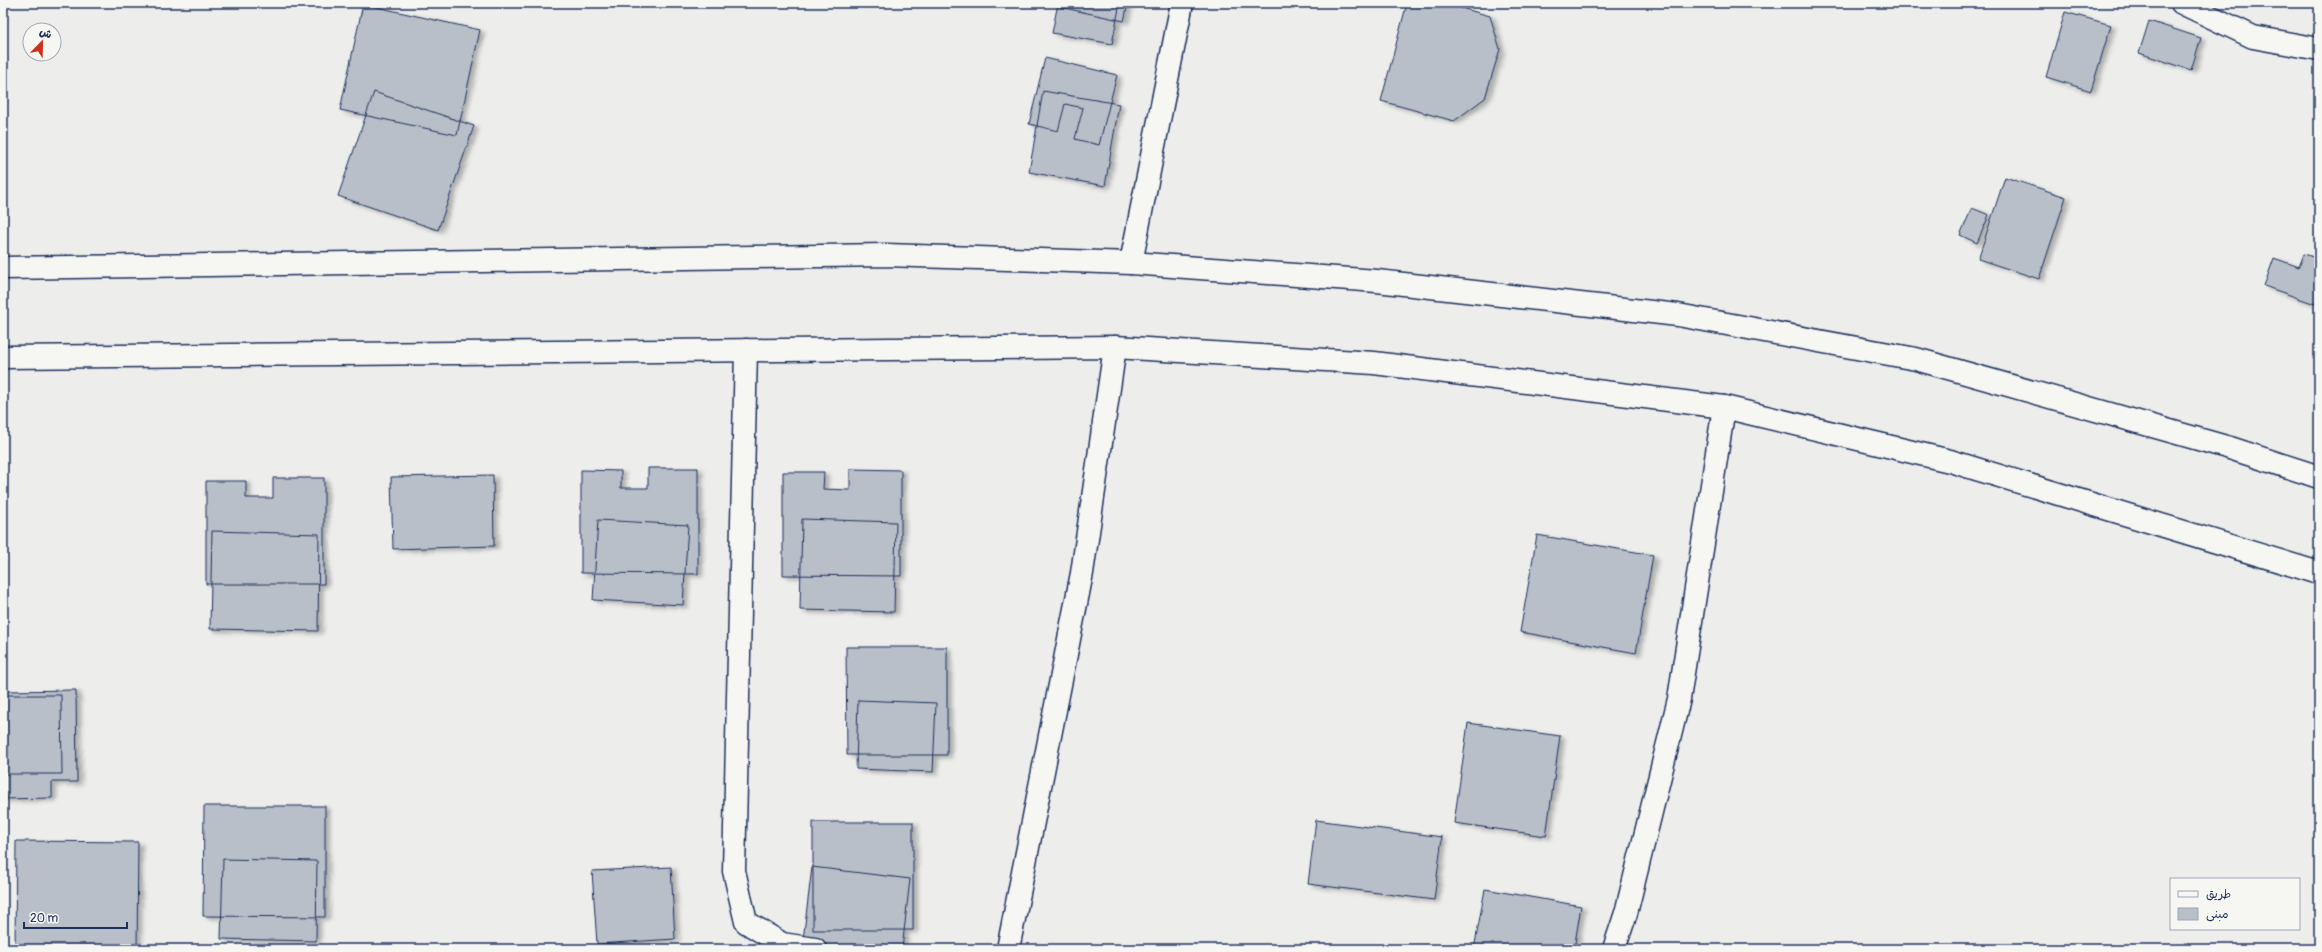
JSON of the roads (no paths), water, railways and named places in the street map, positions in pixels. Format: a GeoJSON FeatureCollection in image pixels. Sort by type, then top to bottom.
{"type":"FeatureCollection","features":[{"type":"Feature","properties":{"kind":"main road"},"geometry":{"type":"LineString","coordinates":[[1131,263],[1182,3]]}},
{"type":"Feature","properties":{"kind":"main road"},"geometry":{"type":"LineString","coordinates":[[2182,3],[2253,37],[2319,50]]}},
{"type":"Feature","properties":{"kind":"main road"},"geometry":{"type":"LineString","coordinates":[[3,268],[886,255],[1131,263],[1377,281],[1678,315],[1916,359],[2230,448],[2319,477]]}},
{"type":"Feature","properties":{"kind":"main road"},"geometry":{"type":"LineString","coordinates":[[1008,949],[1082,573],[1115,347]]}},
{"type":"Feature","properties":{"kind":"main road"},"geometry":{"type":"LineString","coordinates":[[3,357],[1115,347],[1374,364],[1724,407],[1950,461],[2319,573]]}},
{"type":"Feature","properties":{"kind":"main road"},"geometry":{"type":"LineString","coordinates":[[746,350],[734,871],[746,922],[782,944],[815,949]]}},
{"type":"Feature","properties":{"kind":"main road"},"geometry":{"type":"LineString","coordinates":[[1614,949],[1626,913],[1679,699],[1724,407]]}}]}
